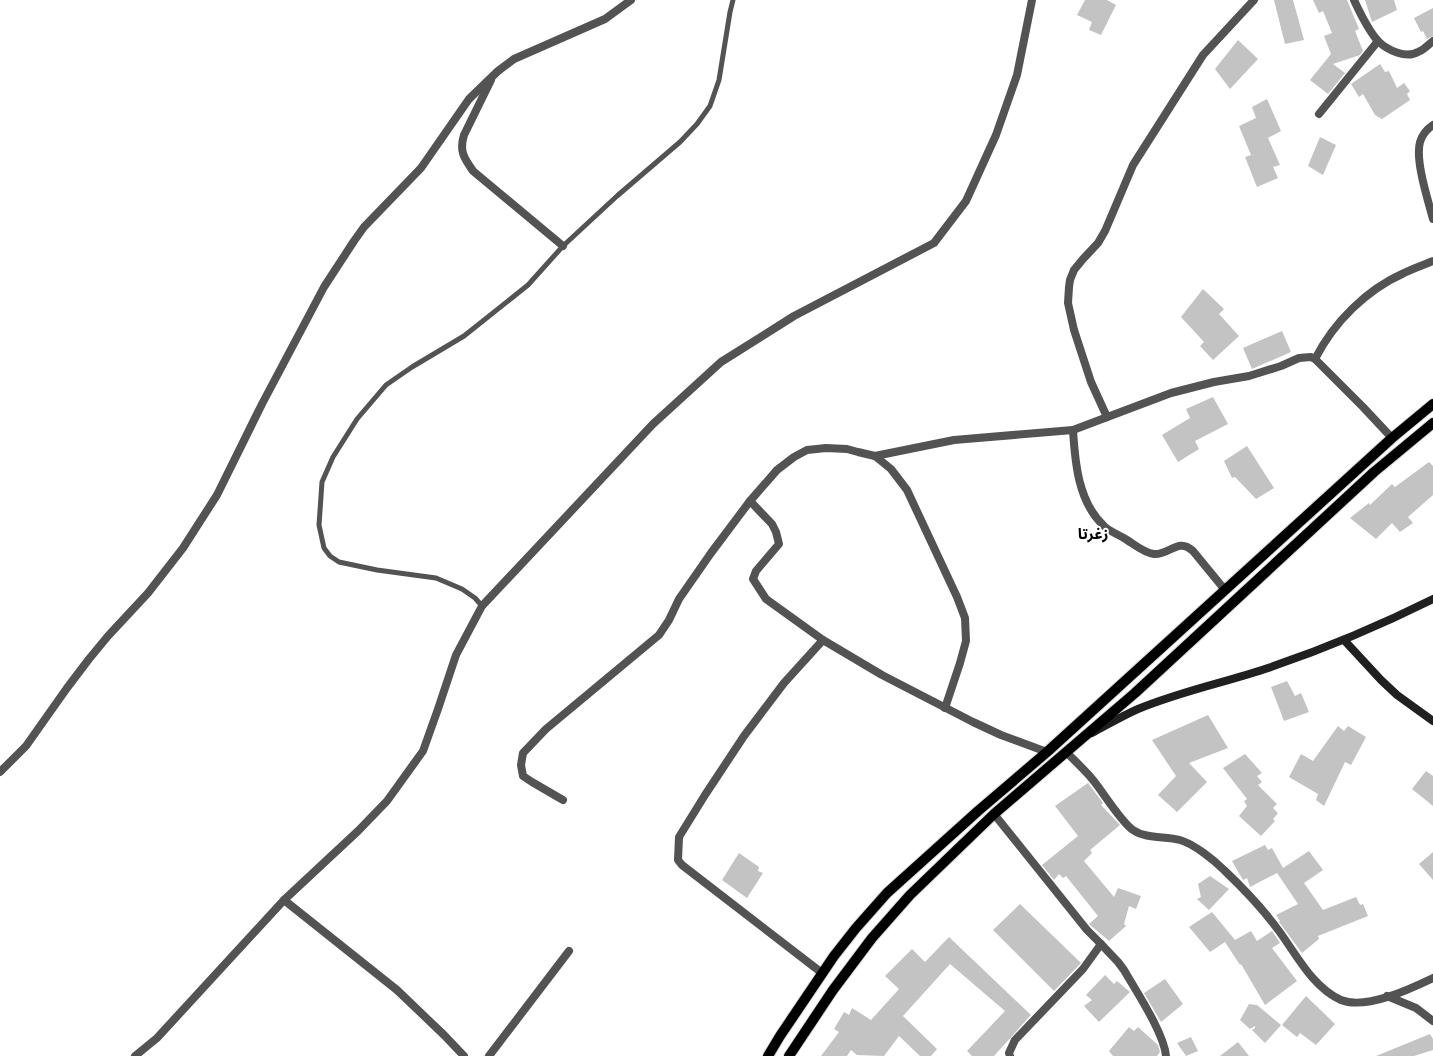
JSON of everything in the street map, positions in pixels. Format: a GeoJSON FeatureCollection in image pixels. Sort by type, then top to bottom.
{"type":"FeatureCollection","features":[{"type":"Feature","properties":{"kind":"main road"},"geometry":{"type":"LineString","coordinates":[[768,1056],[822,974],[856,928],[887,893],[978,811],[1047,752],[1392,438],[1433,404]]}},
{"type":"Feature","properties":{"kind":"main road"},"geometry":{"type":"LineString","coordinates":[[790,1056],[833,990],[886,921],[910,895],[994,814],[1135,693],[1374,472],[1433,423]]}},
{"type":"Feature","properties":{"kind":"main road"},"geometry":{"type":"LineString","coordinates":[[1078,742],[1139,709],[1271,667],[1344,640],[1433,599]]}},
{"type":"Feature","properties":{"kind":"main road"},"geometry":{"type":"LineString","coordinates":[[1344,640],[1380,680],[1397,695],[1433,721]]}},
{"type":"Feature","properties":{"kind":"main road"},"geometry":{"type":"LineString","coordinates":[[1124,681],[1135,693]]}},
{"type":"Feature","properties":{"kind":"street"},"geometry":{"type":"LineString","coordinates":[[0,772],[26,746],[89,659],[148,593],[183,548],[217,495],[280,369],[324,287],[364,227],[421,168],[469,99],[498,71],[514,59],[605,19],[631,0]]}},
{"type":"Feature","properties":{"kind":"street"},"geometry":{"type":"LineString","coordinates":[[135,1056],[156,1038],[284,900],[358,832],[387,801],[423,751],[456,655],[482,606],[653,424],[721,362],[794,316],[934,243],[966,201],[996,135],[1018,75],[1032,0]]}},
{"type":"Feature","properties":{"kind":"street"},"geometry":{"type":"LineString","coordinates":[[1107,417],[1091,382],[1074,330],[1068,303],[1070,280],[1074,270],[1082,258],[1098,243],[1105,231],[1133,165],[1203,55],[1254,0]]}},
{"type":"Feature","properties":{"kind":"street"},"geometry":{"type":"LineString","coordinates":[[1354,0],[1367,26],[1378,41],[1389,49],[1398,53],[1409,55],[1417,53],[1433,41]]}},
{"type":"Feature","properties":{"kind":"street"},"geometry":{"type":"LineString","coordinates":[[1319,114],[1378,41]]}},
{"type":"Feature","properties":{"kind":"street"},"geometry":{"type":"LineString","coordinates":[[498,71],[489,82],[464,135],[462,143],[464,158],[473,171],[563,246]]}},
{"type":"Feature","properties":{"kind":"street"},"geometry":{"type":"LineString","coordinates":[[1433,125],[1423,134],[1419,150],[1424,182],[1433,219]]}},
{"type":"Feature","properties":{"kind":"street"},"geometry":{"type":"LineString","coordinates":[[1315,360],[1322,345],[1354,307],[1382,285],[1404,273],[1433,261]]}},
{"type":"Feature","properties":{"kind":"street"},"geometry":{"type":"LineString","coordinates":[[875,456],[954,440],[1073,430],[1171,393],[1214,382],[1249,376],[1281,366],[1299,358],[1311,357],[1363,407],[1392,438]]}},
{"type":"Feature","properties":{"kind":"street"},"geometry":{"type":"LineString","coordinates":[[1073,430],[1076,472],[1089,506],[1094,515],[1104,526],[1143,550],[1153,554],[1158,554],[1183,545],[1188,546],[1194,551],[1226,590]]}},
{"type":"Feature","properties":{"kind":"street"},"geometry":{"type":"LineString","coordinates":[[563,800],[523,776],[523,753],[546,729],[659,635],[669,620],[679,599],[750,501],[777,470],[794,457],[807,450],[826,448],[847,449],[875,456],[891,469],[907,490],[957,597],[965,618],[966,641],[945,708]]}},
{"type":"Feature","properties":{"kind":"street"},"geometry":{"type":"LineString","coordinates":[[750,501],[772,524],[779,544],[756,572],[753,578],[766,599],[823,640],[882,675],[1001,735],[1047,752]]}},
{"type":"Feature","properties":{"kind":"street"},"geometry":{"type":"LineString","coordinates":[[822,974],[682,865],[678,860],[678,852],[679,837],[744,736],[784,683],[823,640]]}},
{"type":"Feature","properties":{"kind":"street"},"geometry":{"type":"LineString","coordinates":[[1066,752],[1092,778],[1132,829],[1142,834],[1180,840],[1191,845],[1224,870],[1263,911],[1279,931],[1301,964],[1324,989],[1340,1000],[1352,1003],[1366,1002],[1405,991],[1433,978]]}},
{"type":"Feature","properties":{"kind":"street"},"geometry":{"type":"LineString","coordinates":[[994,814],[1088,930],[1124,970],[1161,1038],[1166,1056]]}},
{"type":"Feature","properties":{"kind":"street"},"geometry":{"type":"LineString","coordinates":[[284,900],[397,990],[464,1056]]}},
{"type":"Feature","properties":{"kind":"street"},"geometry":{"type":"LineString","coordinates":[[1010,1056],[1009,1053],[1015,1040],[1083,968],[1102,944]]}},
{"type":"Feature","properties":{"kind":"street"},"geometry":{"type":"LineString","coordinates":[[489,1056],[569,951]]}},
{"type":"Feature","properties":{"kind":"street"},"geometry":{"type":"LineString","coordinates":[[1387,996],[1416,1008],[1433,1021]]}},
{"type":"Feature","properties":{"kind":"lane"},"geometry":{"type":"LineString","coordinates":[[482,606],[475,598],[462,589],[436,578],[377,570],[339,562],[330,556],[324,548],[319,525],[322,482],[333,457],[357,419],[386,385],[412,367],[464,336],[528,285],[563,246],[617,196],[680,142],[697,124],[710,106],[720,80],[733,0]]}},
{"type":"Feature","properties":{"kind":"building"},"geometry":{"type":"Polygon","coordinates":[[[1085,0],[1107,0],[1116,5],[1101,35],[1089,30],[1092,22],[1077,15],[1085,0]]]}},
{"type":"Feature","properties":{"kind":"building"},"geometry":{"type":"Polygon","coordinates":[[[1274,0],[1293,0],[1304,40],[1285,44],[1274,0]]]}},
{"type":"Feature","properties":{"kind":"building"},"geometry":{"type":"Polygon","coordinates":[[[1313,0],[1347,0],[1359,29],[1355,31],[1363,51],[1360,55],[1333,64],[1345,73],[1328,94],[1310,80],[1331,54],[1324,36],[1332,33],[1323,11],[1319,13],[1313,0]]]}},
{"type":"Feature","properties":{"kind":"building"},"geometry":{"type":"Polygon","coordinates":[[[1365,0],[1394,0],[1397,10],[1372,22],[1365,0]]]}},
{"type":"Feature","properties":{"kind":"building"},"geometry":{"type":"Polygon","coordinates":[[[1433,8],[1433,36],[1427,39],[1423,31],[1421,32],[1414,18],[1433,8]]]}},
{"type":"Feature","properties":{"kind":"building"},"geometry":{"type":"Polygon","coordinates":[[[1238,40],[1258,59],[1230,89],[1215,69],[1238,40]]]}},
{"type":"Feature","properties":{"kind":"building"},"geometry":{"type":"Polygon","coordinates":[[[1380,64],[1385,72],[1389,71],[1397,88],[1404,83],[1410,91],[1407,94],[1410,100],[1382,119],[1375,115],[1363,94],[1359,97],[1351,84],[1380,64]]]}},
{"type":"Feature","properties":{"kind":"building"},"geometry":{"type":"Polygon","coordinates":[[[1267,99],[1281,131],[1268,138],[1280,165],[1273,167],[1278,178],[1257,187],[1245,157],[1251,155],[1239,126],[1256,118],[1252,107],[1267,99]]]}},
{"type":"Feature","properties":{"kind":"building"},"geometry":{"type":"Polygon","coordinates":[[[1320,137],[1336,145],[1323,175],[1308,166],[1320,137]]]}},
{"type":"Feature","properties":{"kind":"building"},"geometry":{"type":"Polygon","coordinates":[[[1203,289],[1224,309],[1219,314],[1239,336],[1213,360],[1200,346],[1204,342],[1181,317],[1203,289]]]}},
{"type":"Feature","properties":{"kind":"building"},"geometry":{"type":"Polygon","coordinates":[[[1282,331],[1291,352],[1252,369],[1243,348],[1282,331]]]}},
{"type":"Feature","properties":{"kind":"building"},"geometry":{"type":"Polygon","coordinates":[[[1213,397],[1228,424],[1195,441],[1199,449],[1178,462],[1162,435],[1190,418],[1186,409],[1213,397]]]}},
{"type":"Feature","properties":{"kind":"building"},"geometry":{"type":"Polygon","coordinates":[[[1247,446],[1274,488],[1256,499],[1235,477],[1232,478],[1224,461],[1247,446]]]}},
{"type":"Feature","properties":{"kind":"building"},"geometry":{"type":"Polygon","coordinates":[[[1429,462],[1433,466],[1433,495],[1408,517],[1413,523],[1400,532],[1392,523],[1376,539],[1350,518],[1369,503],[1370,505],[1392,484],[1395,487],[1429,462]]]}},
{"type":"Feature","properties":{"kind":"building"},"geometry":{"type":"Polygon","coordinates":[[[1287,681],[1295,696],[1301,693],[1309,712],[1284,721],[1271,687],[1287,681]]]}},
{"type":"Feature","properties":{"kind":"building"},"geometry":{"type":"Polygon","coordinates":[[[1208,715],[1228,748],[1189,763],[1207,782],[1177,812],[1158,795],[1176,776],[1152,740],[1208,715]]]}},
{"type":"Feature","properties":{"kind":"building"},"geometry":{"type":"Polygon","coordinates":[[[1338,726],[1344,731],[1348,726],[1366,737],[1351,765],[1345,762],[1324,806],[1316,800],[1318,794],[1289,777],[1301,754],[1313,761],[1338,726]]]}},
{"type":"Feature","properties":{"kind":"building"},"geometry":{"type":"Polygon","coordinates":[[[1245,754],[1262,773],[1257,776],[1262,782],[1258,785],[1277,804],[1273,808],[1278,813],[1273,819],[1275,821],[1261,836],[1239,816],[1247,806],[1244,801],[1247,799],[1223,768],[1245,754]]]}},
{"type":"Feature","properties":{"kind":"building"},"geometry":{"type":"Polygon","coordinates":[[[1426,771],[1433,776],[1433,806],[1412,789],[1426,771]]]}},
{"type":"Feature","properties":{"kind":"building"},"geometry":{"type":"Polygon","coordinates":[[[1088,783],[1103,803],[1101,805],[1120,825],[1090,850],[1092,853],[1084,861],[1114,897],[1118,888],[1141,896],[1136,909],[1129,906],[1124,924],[1126,926],[1109,941],[1089,924],[1098,916],[1066,876],[1063,878],[1059,874],[1054,880],[1042,865],[1078,836],[1055,806],[1088,783]]]}},
{"type":"Feature","properties":{"kind":"building"},"geometry":{"type":"Polygon","coordinates":[[[1265,845],[1268,850],[1272,848],[1283,868],[1309,851],[1323,870],[1304,883],[1323,910],[1356,897],[1360,905],[1363,904],[1368,916],[1318,936],[1319,939],[1302,953],[1279,922],[1280,921],[1276,915],[1298,904],[1277,873],[1250,887],[1247,878],[1243,880],[1232,861],[1265,845]]]}},
{"type":"Feature","properties":{"kind":"building"},"geometry":{"type":"Polygon","coordinates":[[[1433,852],[1433,880],[1419,864],[1433,852]]]}},
{"type":"Feature","properties":{"kind":"building"},"geometry":{"type":"Polygon","coordinates":[[[739,853],[759,867],[758,871],[763,873],[747,898],[722,880],[739,853]]]}},
{"type":"Feature","properties":{"kind":"building"},"geometry":{"type":"Polygon","coordinates":[[[1210,876],[1229,889],[1209,910],[1197,899],[1201,897],[1198,884],[1210,876]]]}},
{"type":"Feature","properties":{"kind":"building"},"geometry":{"type":"Polygon","coordinates":[[[1020,904],[1081,963],[1054,991],[993,930],[1020,904]]]}},
{"type":"Feature","properties":{"kind":"building"},"geometry":{"type":"Polygon","coordinates":[[[1212,912],[1235,940],[1251,931],[1257,941],[1272,931],[1280,943],[1272,948],[1297,981],[1265,1005],[1241,964],[1240,965],[1225,942],[1210,952],[1189,927],[1212,912]]]}},
{"type":"Feature","properties":{"kind":"building"},"geometry":{"type":"Polygon","coordinates":[[[949,937],[1031,1015],[994,1056],[972,1056],[967,1051],[1005,1011],[950,964],[903,1016],[937,1049],[931,1056],[920,1056],[899,1036],[884,1056],[857,1055],[851,1050],[847,1056],[821,1056],[839,1032],[834,1029],[844,1012],[849,1015],[852,1008],[871,1020],[899,989],[885,976],[912,949],[925,962],[949,937]]]}},
{"type":"Feature","properties":{"kind":"building"},"geometry":{"type":"Polygon","coordinates":[[[1105,975],[1114,984],[1117,981],[1130,992],[1099,1022],[1084,1006],[1092,1000],[1086,995],[1105,975]]]}},
{"type":"Feature","properties":{"kind":"building"},"geometry":{"type":"Polygon","coordinates":[[[1165,979],[1183,1004],[1161,1022],[1144,993],[1165,979]]]}},
{"type":"Feature","properties":{"kind":"building"},"geometry":{"type":"Polygon","coordinates":[[[1306,996],[1335,1024],[1316,1045],[1300,1033],[1297,1037],[1282,1025],[1306,996]]]}},
{"type":"Feature","properties":{"kind":"building"},"geometry":{"type":"Polygon","coordinates":[[[1249,1004],[1257,1005],[1281,1025],[1265,1043],[1252,1030],[1255,1026],[1250,1029],[1240,1020],[1249,1004]]]}},
{"type":"Feature","properties":{"kind":"building"},"geometry":{"type":"Polygon","coordinates":[[[1129,1027],[1134,1031],[1138,1027],[1158,1045],[1160,1052],[1157,1056],[1113,1056],[1109,1051],[1129,1027]]]}},
{"type":"Feature","properties":{"kind":"building"},"geometry":{"type":"Polygon","coordinates":[[[1430,1034],[1433,1039],[1433,1050],[1414,1056],[1376,1056],[1430,1034]]]}},
{"type":"Feature","properties":{"kind":"building"},"geometry":{"type":"Polygon","coordinates":[[[1191,1037],[1198,1051],[1186,1056],[1177,1043],[1191,1037]]]}},
{"type":"Feature","properties":{"kind":"building"},"geometry":{"type":"Polygon","coordinates":[[[1238,1042],[1249,1056],[1220,1056],[1238,1042]]]}},
{"type":"Feature","properties":{"kind":"district","name":"زغرتا"},"geometry":{"type":"Point","coordinates":[1093,534]}}]}
